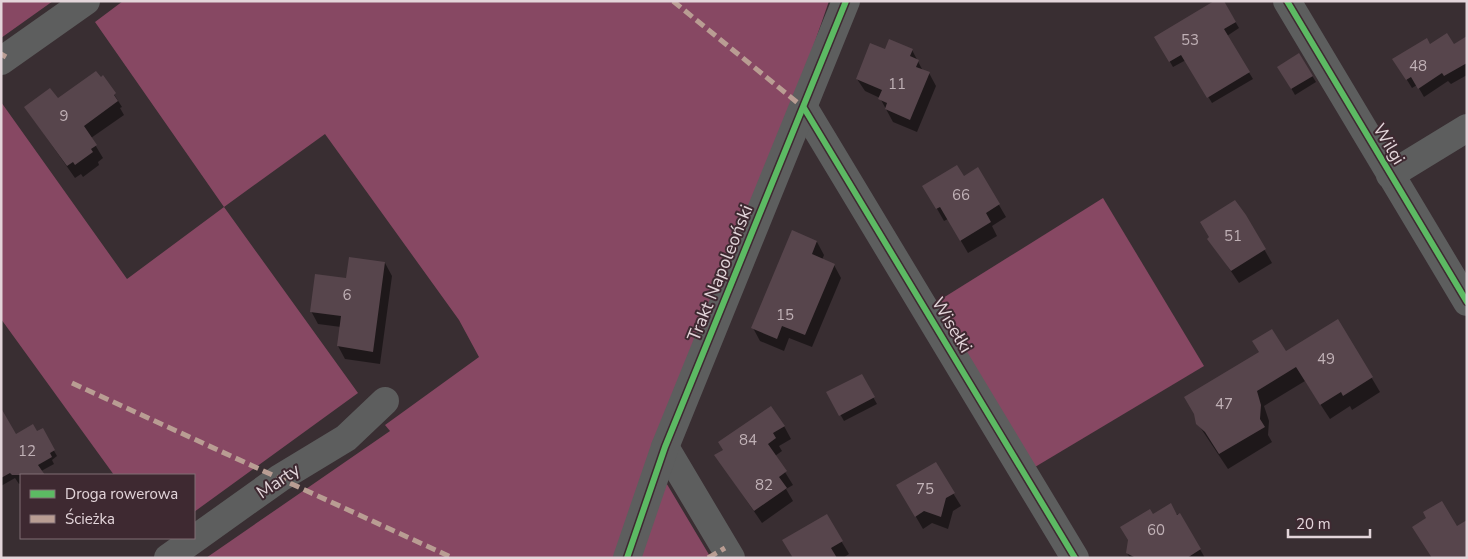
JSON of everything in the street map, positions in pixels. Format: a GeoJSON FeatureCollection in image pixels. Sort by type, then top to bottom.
{"type":"FeatureCollection","features":[{"type":"Feature","properties":{"kind":"street"},"geometry":{"type":"LineString","coordinates":[[1,61],[86,1]]}},
{"type":"Feature","properties":{"kind":"street","name":"Trakt Napoleoński"},"geometry":{"type":"LineString","coordinates":[[627,558],[665,447],[846,1]]}},
{"type":"Feature","properties":{"kind":"street","name":"Wilgi"},"geometry":{"type":"LineString","coordinates":[[1287,1],[1467,302]]}},
{"type":"Feature","properties":{"kind":"street","name":"Wisełki"},"geometry":{"type":"LineString","coordinates":[[804,108],[1075,558]]}},
{"type":"Feature","properties":{"kind":"street"},"geometry":{"type":"LineString","coordinates":[[1390,175],[1467,128]]}},
{"type":"Feature","properties":{"kind":"street","name":"Marty"},"geometry":{"type":"LineString","coordinates":[[195,539],[280,478],[346,438],[385,401]]}},
{"type":"Feature","properties":{"kind":"street"},"geometry":{"type":"LineString","coordinates":[[665,447],[731,558]]}},
{"type":"Feature","properties":{"kind":"street","name":"Marty"},"geometry":{"type":"LineString","coordinates":[[168,558],[195,539]]}},
{"type":"Feature","properties":{"kind":"shaded area"},"geometry":{"type":"Polygon","coordinates":[[[1,1],[53,1],[1,38],[1,1]]]}},
{"type":"Feature","properties":{"kind":"shaded area"},"geometry":{"type":"Polygon","coordinates":[[[123,1],[829,1],[802,79],[649,454],[711,558],[206,558],[390,431],[385,425],[479,357],[459,320],[325,134],[224,207],[95,22],[123,1]]]}},
{"type":"Feature","properties":{"kind":"shaded area"},"geometry":{"type":"Polygon","coordinates":[[[1,102],[127,279],[224,207],[358,393],[195,511],[195,474],[113,474],[1,319],[1,102]]]}},
{"type":"Feature","properties":{"kind":"shaded area"},"geometry":{"type":"Polygon","coordinates":[[[1103,198],[1204,366],[1035,467],[935,303],[1103,198]]]}},
{"type":"Feature","properties":{"kind":"building"},"geometry":{"type":"Polygon","coordinates":[[[1214,1],[1224,1],[1236,22],[1224,29],[1250,72],[1207,98],[1181,55],[1169,62],[1154,37],[1214,1]]]}},
{"type":"Feature","properties":{"kind":"building"},"geometry":{"type":"Polygon","coordinates":[[[1447,33],[1454,44],[1467,36],[1467,63],[1444,76],[1442,73],[1418,89],[1411,77],[1406,80],[1392,59],[1427,38],[1430,44],[1447,33]]]}},
{"type":"Feature","properties":{"kind":"building"},"geometry":{"type":"Polygon","coordinates":[[[889,39],[913,49],[910,56],[919,60],[916,67],[930,72],[910,120],[885,109],[887,103],[878,99],[882,90],[856,79],[870,43],[885,49],[889,39]]]}},
{"type":"Feature","properties":{"kind":"building"},"geometry":{"type":"Polygon","coordinates":[[[1299,53],[1313,76],[1291,89],[1277,67],[1299,53]]]}},
{"type":"Feature","properties":{"kind":"building"},"geometry":{"type":"Polygon","coordinates":[[[96,71],[101,77],[103,75],[116,93],[114,95],[118,101],[84,126],[97,145],[91,149],[93,152],[75,165],[73,162],[67,166],[24,107],[50,88],[58,98],[96,71]]]}},
{"type":"Feature","properties":{"kind":"building"},"geometry":{"type":"Polygon","coordinates":[[[957,165],[964,176],[978,167],[1000,204],[986,213],[991,222],[960,241],[940,207],[936,209],[922,186],[957,165]]]}},
{"type":"Feature","properties":{"kind":"building"},"geometry":{"type":"Polygon","coordinates":[[[1235,200],[1266,249],[1231,271],[1207,239],[1209,237],[1200,222],[1235,200]]]}},
{"type":"Feature","properties":{"kind":"building"},"geometry":{"type":"Polygon","coordinates":[[[792,230],[817,241],[812,254],[835,264],[805,335],[782,326],[777,339],[751,328],[792,230]]]}},
{"type":"Feature","properties":{"kind":"building"},"geometry":{"type":"Polygon","coordinates":[[[349,257],[385,262],[373,352],[337,346],[341,316],[310,312],[315,274],[346,278],[349,257]]]}},
{"type":"Feature","properties":{"kind":"building"},"geometry":{"type":"Polygon","coordinates":[[[1338,319],[1373,377],[1343,396],[1341,392],[1320,405],[1296,367],[1257,391],[1261,405],[1260,419],[1265,427],[1219,454],[1205,432],[1196,424],[1194,414],[1184,397],[1259,352],[1252,341],[1272,329],[1286,351],[1338,319]]]}},
{"type":"Feature","properties":{"kind":"building"},"geometry":{"type":"Polygon","coordinates":[[[862,374],[875,397],[839,416],[826,392],[862,374]]]}},
{"type":"Feature","properties":{"kind":"building"},"geometry":{"type":"Polygon","coordinates":[[[771,406],[785,426],[773,433],[776,438],[768,444],[787,471],[779,477],[787,488],[754,511],[714,455],[723,450],[718,442],[771,406]]]}},
{"type":"Feature","properties":{"kind":"building"},"geometry":{"type":"Polygon","coordinates":[[[1,408],[16,434],[33,424],[37,431],[43,428],[55,450],[50,453],[52,457],[38,465],[44,474],[12,475],[10,473],[1,478],[1,408]]]}},
{"type":"Feature","properties":{"kind":"building"},"geometry":{"type":"Polygon","coordinates":[[[936,462],[955,493],[946,498],[941,517],[924,511],[915,517],[896,485],[936,462]]]}},
{"type":"Feature","properties":{"kind":"building"},"geometry":{"type":"Polygon","coordinates":[[[1442,501],[1457,526],[1467,520],[1467,558],[1432,558],[1412,527],[1426,518],[1423,512],[1442,501]]]}},
{"type":"Feature","properties":{"kind":"building"},"geometry":{"type":"Polygon","coordinates":[[[1171,503],[1177,515],[1180,513],[1201,549],[1187,558],[1136,558],[1126,553],[1128,540],[1120,527],[1150,509],[1153,514],[1171,503]]]}},
{"type":"Feature","properties":{"kind":"building"},"geometry":{"type":"Polygon","coordinates":[[[827,514],[843,541],[831,548],[837,558],[793,558],[782,540],[827,514]]]}},
{"type":"Feature","properties":{"kind":"marked path"},"geometry":{"type":"LineString","coordinates":[[673,1],[804,108]]}},
{"type":"Feature","properties":{"kind":"marked path"},"geometry":{"type":"LineString","coordinates":[[1,54],[6,57]]}},
{"type":"Feature","properties":{"kind":"marked path"},"geometry":{"type":"LineString","coordinates":[[72,383],[453,558]]}},
{"type":"Feature","properties":{"kind":"marked path"},"geometry":{"type":"LineString","coordinates":[[708,558],[725,548]]}},
{"type":"Feature","properties":{"kind":"cycle path"},"geometry":{"type":"LineString","coordinates":[[627,558],[665,447],[846,1]]}},
{"type":"Feature","properties":{"kind":"cycle path"},"geometry":{"type":"LineString","coordinates":[[1287,1],[1467,302]]}},
{"type":"Feature","properties":{"kind":"cycle path"},"geometry":{"type":"LineString","coordinates":[[804,108],[1075,558]]}}]}
